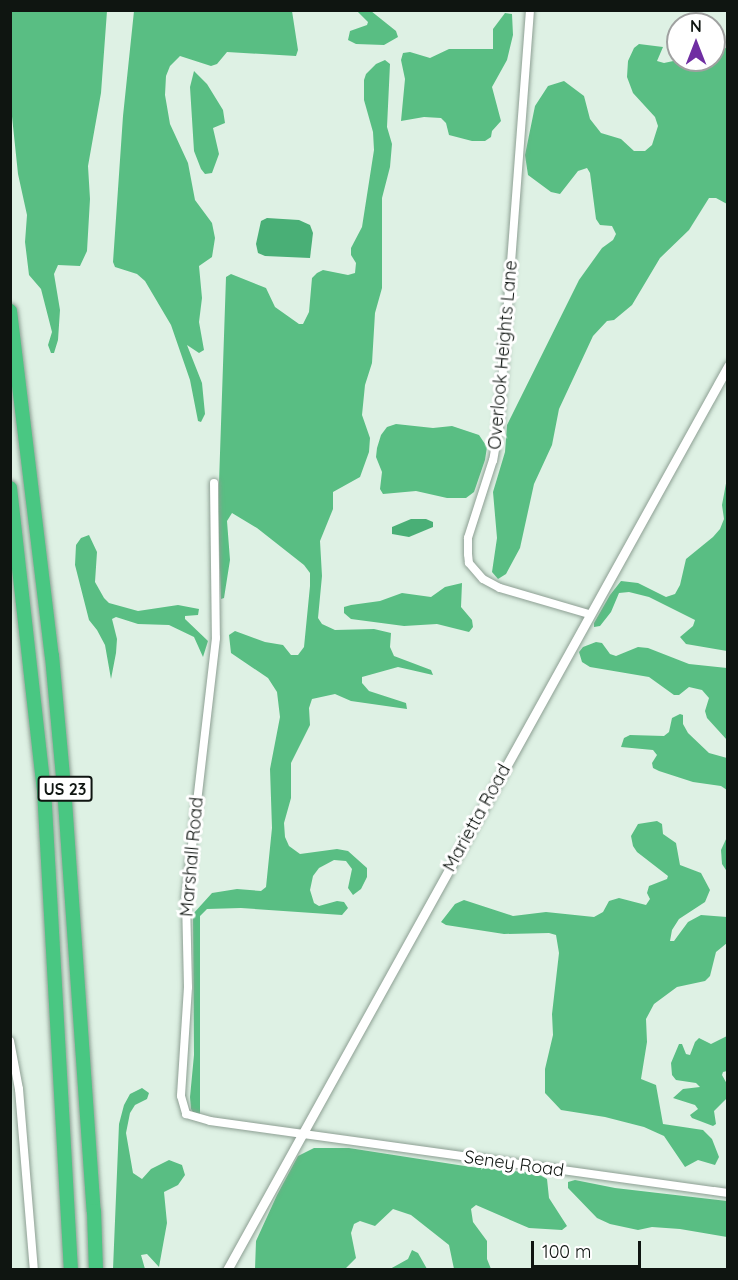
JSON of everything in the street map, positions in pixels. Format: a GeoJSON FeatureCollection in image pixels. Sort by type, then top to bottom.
{"type":"FeatureCollection","features":[{"type":"Feature","properties":{"kind":"highway","name":"US 23"},"geometry":{"type":"LineString","coordinates":[[10,311],[49,623],[62,763],[94,1211],[96,1269]]}},
{"type":"Feature","properties":{"kind":"highway","name":"US 23"},"geometry":{"type":"LineString","coordinates":[[10,488],[44,789],[71,1269]]}},
{"type":"Feature","properties":{"kind":"street","name":"Overlook Heights Lane"},"geometry":{"type":"LineString","coordinates":[[530,10],[499,427],[493,460],[468,538],[468,554],[469,563],[483,579],[500,588],[589,614]]}},
{"type":"Feature","properties":{"kind":"street","name":"Marietta Road"},"geometry":{"type":"LineString","coordinates":[[227,1269],[728,366]]}},
{"type":"Feature","properties":{"kind":"street","name":"Marshall Road"},"geometry":{"type":"LineString","coordinates":[[214,483],[214,592],[217,622],[186,899],[188,987],[182,1104],[190,1117],[201,1120],[302,1134]]}},
{"type":"Feature","properties":{"kind":"street"},"geometry":{"type":"LineString","coordinates":[[10,1041],[19,1089],[34,1269]]}},
{"type":"Feature","properties":{"kind":"street","name":"Seney Road"},"geometry":{"type":"LineString","coordinates":[[302,1134],[728,1193]]}},
{"type":"Feature","properties":{"kind":"shaded area"},"geometry":{"type":"Polygon","coordinates":[[[10,11],[107,11],[101,93],[88,166],[90,199],[87,251],[80,266],[58,265],[54,274],[60,310],[58,340],[54,353],[51,353],[48,345],[52,332],[41,289],[29,275],[25,242],[27,215],[18,174],[11,107],[10,11]]]}},
{"type":"Feature","properties":{"kind":"shaded area"},"geometry":{"type":"Polygon","coordinates":[[[134,11],[292,11],[298,50],[296,56],[227,52],[217,64],[211,66],[180,56],[170,66],[166,76],[165,95],[170,124],[188,163],[195,200],[212,223],[215,238],[212,257],[199,266],[202,298],[199,322],[204,350],[199,353],[187,345],[202,383],[205,414],[201,422],[198,421],[190,380],[171,325],[145,281],[137,274],[115,267],[113,262],[123,116],[134,11]]]}},
{"type":"Feature","properties":{"kind":"shaded area"},"geometry":{"type":"Polygon","coordinates":[[[357,11],[371,11],[396,31],[398,37],[384,45],[356,44],[348,40],[350,31],[367,25],[368,22],[357,11]]]}},
{"type":"Feature","properties":{"kind":"shaded area"},"geometry":{"type":"Polygon","coordinates":[[[505,13],[512,14],[513,35],[507,60],[492,87],[501,121],[492,131],[491,137],[485,141],[472,141],[449,135],[446,123],[441,118],[424,117],[401,121],[405,79],[401,60],[403,53],[410,52],[430,58],[449,49],[493,49],[493,29],[505,13]]]}},
{"type":"Feature","properties":{"kind":"shaded area"},"geometry":{"type":"Polygon","coordinates":[[[639,44],[663,47],[657,61],[666,63],[666,72],[726,72],[727,49],[727,204],[716,198],[709,198],[689,230],[660,258],[632,305],[614,320],[607,321],[593,336],[559,409],[552,445],[534,484],[520,548],[506,574],[498,579],[492,572],[497,538],[493,492],[505,452],[507,425],[579,280],[602,248],[613,240],[616,234],[612,226],[600,225],[596,219],[590,173],[587,168],[578,171],[560,194],[551,192],[528,175],[525,155],[535,106],[548,86],[564,81],[584,96],[590,119],[601,133],[621,139],[634,151],[645,151],[652,145],[658,126],[655,117],[633,93],[627,77],[628,61],[634,48],[639,44]]]}},
{"type":"Feature","properties":{"kind":"shaded area"},"geometry":{"type":"Polygon","coordinates":[[[385,60],[390,64],[387,127],[392,144],[390,167],[382,198],[382,288],[375,313],[372,363],[365,385],[362,415],[370,438],[369,452],[360,477],[333,492],[333,509],[320,541],[322,576],[318,618],[322,624],[335,630],[374,629],[391,633],[390,647],[394,656],[431,670],[433,675],[398,667],[362,677],[362,683],[369,691],[406,703],[407,709],[351,701],[335,694],[312,699],[309,708],[310,725],[291,763],[291,798],[284,823],[285,837],[289,846],[300,854],[337,849],[348,851],[367,868],[367,877],[361,889],[353,895],[348,888],[352,869],[346,861],[334,860],[319,868],[313,876],[310,890],[314,903],[319,906],[337,901],[344,902],[348,908],[342,915],[241,908],[207,909],[200,916],[200,1114],[194,1114],[190,1097],[194,1055],[193,914],[212,893],[237,889],[261,891],[266,887],[272,828],[270,769],[280,717],[277,692],[268,678],[231,653],[229,635],[235,631],[265,642],[283,645],[291,655],[298,655],[304,647],[310,586],[310,573],[304,565],[257,528],[232,513],[227,521],[230,560],[224,598],[221,599],[218,512],[226,277],[231,274],[266,288],[275,307],[299,324],[303,324],[309,312],[312,278],[317,273],[323,270],[348,275],[355,273],[356,263],[351,255],[351,248],[362,227],[374,150],[373,132],[364,100],[364,80],[366,74],[376,64],[385,60]]]}},
{"type":"Feature","properties":{"kind":"shaded area"},"geometry":{"type":"Polygon","coordinates":[[[194,71],[207,84],[223,110],[225,123],[213,128],[219,154],[212,173],[205,174],[194,151],[190,87],[194,71]]]}},
{"type":"Feature","properties":{"kind":"shaded area"},"geometry":{"type":"Polygon","coordinates":[[[267,218],[299,220],[310,225],[313,233],[310,258],[265,256],[258,253],[256,244],[261,221],[267,218]]]}},
{"type":"Feature","properties":{"kind":"shaded area"},"geometry":{"type":"Polygon","coordinates":[[[396,424],[433,428],[452,426],[479,435],[487,447],[474,492],[466,498],[447,498],[416,491],[383,494],[380,489],[382,472],[376,457],[377,448],[381,435],[387,427],[396,424]]]}},
{"type":"Feature","properties":{"kind":"shaded area"},"geometry":{"type":"Polygon","coordinates":[[[727,478],[727,651],[686,644],[680,637],[693,626],[695,620],[649,597],[629,592],[619,593],[611,612],[600,626],[594,627],[610,595],[621,581],[638,583],[666,597],[675,594],[680,585],[686,559],[720,529],[724,519],[722,505],[727,478]]]}},
{"type":"Feature","properties":{"kind":"shaded area"},"geometry":{"type":"Polygon","coordinates":[[[411,519],[426,519],[433,522],[433,527],[409,537],[392,534],[392,527],[411,519]]]}},
{"type":"Feature","properties":{"kind":"shaded area"},"geometry":{"type":"Polygon","coordinates":[[[89,535],[97,552],[95,582],[104,598],[109,603],[138,611],[178,605],[199,609],[198,615],[185,616],[185,619],[208,641],[203,657],[194,637],[169,625],[138,624],[116,617],[112,619],[117,639],[111,679],[105,645],[89,620],[75,565],[76,545],[81,538],[89,535]]]}},
{"type":"Feature","properties":{"kind":"shaded area"},"geometry":{"type":"Polygon","coordinates":[[[462,583],[461,607],[472,620],[473,627],[469,632],[437,624],[404,626],[351,619],[344,613],[344,607],[351,605],[380,601],[402,593],[431,597],[445,587],[462,583]]]}},
{"type":"Feature","properties":{"kind":"shaded area"},"geometry":{"type":"Polygon","coordinates":[[[596,642],[602,643],[610,654],[616,656],[638,647],[648,648],[689,664],[727,668],[727,740],[707,718],[705,711],[709,698],[702,690],[689,687],[679,695],[674,695],[649,677],[590,667],[582,662],[579,652],[583,647],[596,642]]]}},
{"type":"Feature","properties":{"kind":"shaded area"},"geometry":{"type":"Polygon","coordinates":[[[683,715],[683,724],[688,733],[709,753],[727,758],[727,790],[721,786],[693,782],[653,768],[652,763],[657,755],[653,750],[621,747],[624,738],[630,735],[664,736],[669,732],[672,718],[683,715]]]}},
{"type":"Feature","properties":{"kind":"shaded area"},"geometry":{"type":"Polygon","coordinates":[[[657,821],[662,824],[663,834],[676,843],[680,865],[701,873],[710,890],[705,902],[679,919],[672,930],[670,941],[674,941],[688,922],[701,915],[727,917],[727,943],[716,952],[710,976],[705,981],[677,987],[654,1004],[646,1019],[647,1042],[641,1079],[656,1085],[663,1124],[703,1130],[712,1139],[719,1157],[715,1165],[698,1160],[685,1167],[664,1136],[644,1127],[605,1117],[561,1110],[545,1093],[545,1069],[553,1035],[552,1014],[559,953],[556,935],[549,933],[504,934],[446,925],[441,922],[455,904],[464,900],[513,916],[546,912],[594,917],[603,912],[609,901],[619,898],[646,905],[650,899],[647,893],[649,886],[667,879],[668,876],[637,852],[631,836],[638,824],[657,821]]]}},
{"type":"Feature","properties":{"kind":"shaded area"},"geometry":{"type":"Polygon","coordinates":[[[727,837],[728,869],[726,870],[722,864],[721,850],[727,837]]]}},
{"type":"Feature","properties":{"kind":"shaded area"},"geometry":{"type":"Polygon","coordinates":[[[727,1036],[727,1071],[722,1075],[727,1084],[727,1098],[714,1111],[716,1124],[713,1126],[692,1118],[690,1115],[698,1109],[695,1105],[673,1098],[683,1089],[700,1087],[696,1083],[676,1080],[672,1075],[671,1063],[679,1044],[682,1044],[686,1054],[690,1055],[699,1038],[711,1044],[727,1036]]]}},
{"type":"Feature","properties":{"kind":"shaded area"},"geometry":{"type":"Polygon","coordinates":[[[142,1088],[149,1093],[147,1099],[135,1105],[130,1113],[126,1133],[133,1173],[142,1179],[151,1169],[169,1160],[182,1165],[185,1175],[178,1185],[164,1192],[167,1223],[159,1267],[147,1254],[141,1255],[145,1269],[113,1269],[119,1124],[124,1105],[130,1094],[142,1088]]]}},
{"type":"Feature","properties":{"kind":"shaded area"},"geometry":{"type":"Polygon","coordinates":[[[314,1148],[349,1148],[471,1167],[536,1173],[547,1179],[549,1198],[567,1226],[562,1230],[529,1228],[476,1205],[471,1209],[473,1222],[487,1241],[487,1259],[491,1269],[454,1269],[449,1245],[411,1215],[393,1209],[375,1226],[360,1221],[354,1224],[351,1233],[356,1258],[345,1269],[255,1269],[256,1241],[277,1195],[298,1156],[314,1148]]]}},
{"type":"Feature","properties":{"kind":"shaded area"},"geometry":{"type":"Polygon","coordinates":[[[575,1180],[615,1188],[727,1201],[727,1237],[680,1229],[652,1227],[638,1230],[610,1224],[597,1218],[568,1188],[568,1182],[575,1180]]]}},
{"type":"Feature","properties":{"kind":"shaded area"},"geometry":{"type":"Polygon","coordinates":[[[412,1250],[418,1253],[427,1269],[390,1269],[408,1259],[412,1250]]]}}]}
